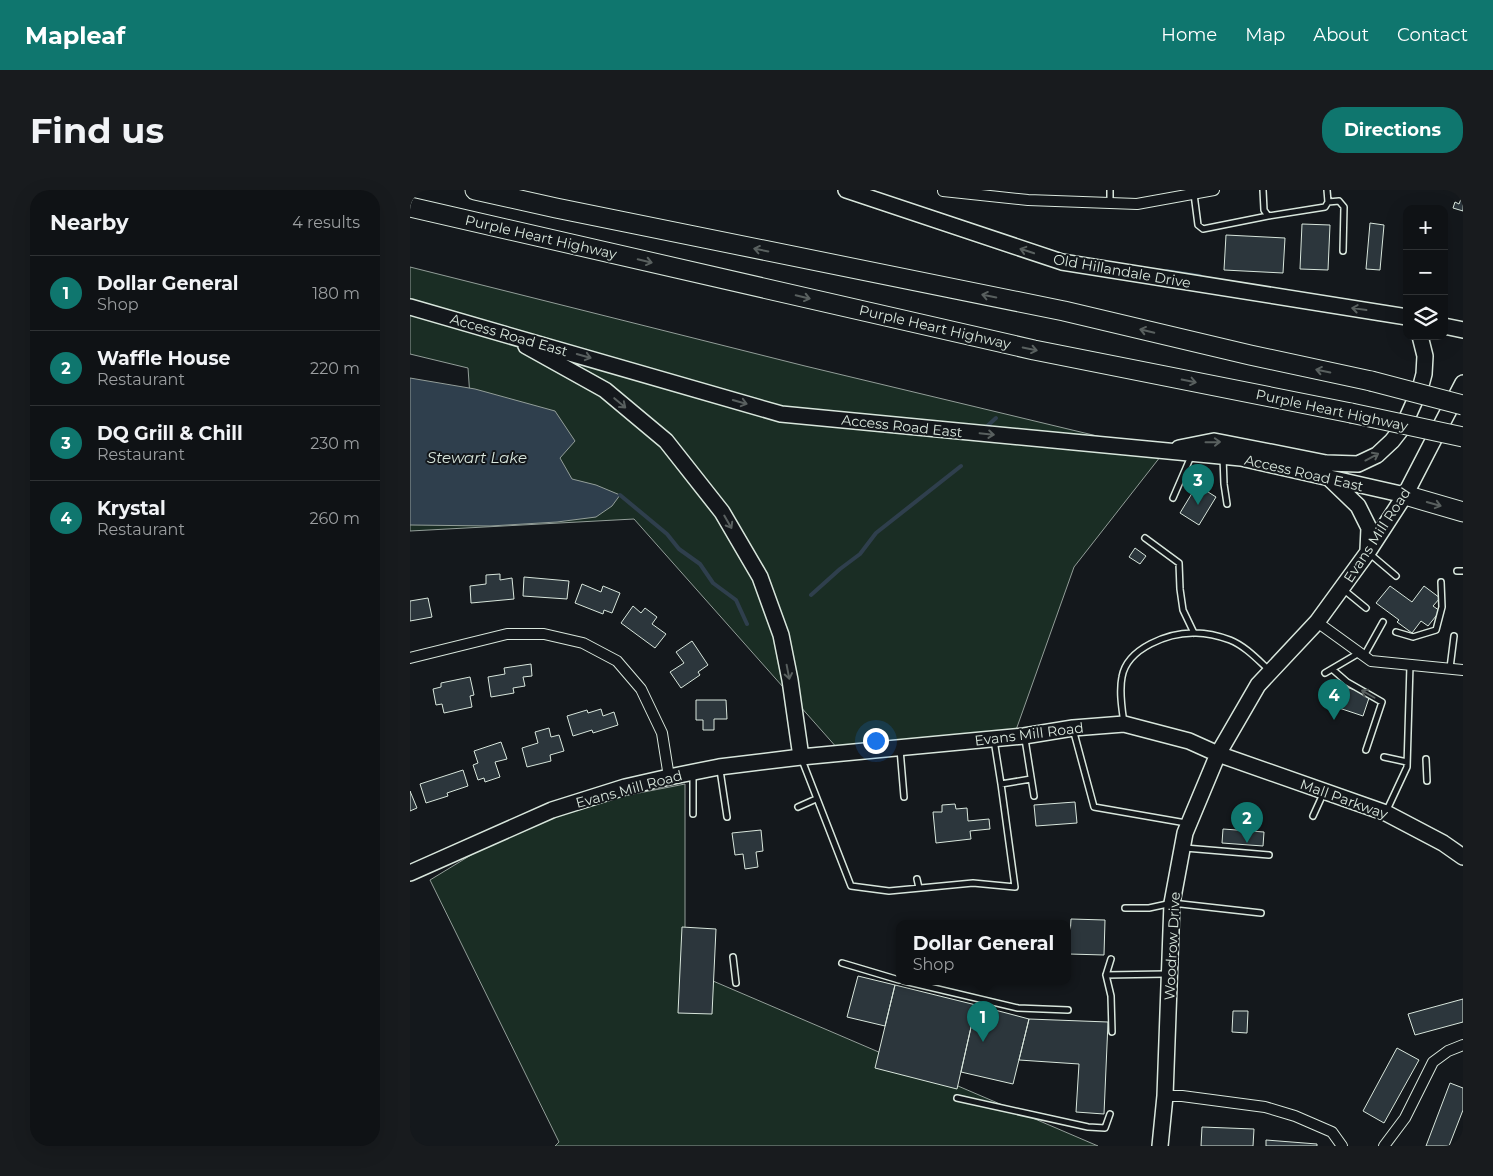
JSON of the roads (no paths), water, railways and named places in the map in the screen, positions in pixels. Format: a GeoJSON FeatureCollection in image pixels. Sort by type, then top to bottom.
{"type":"FeatureCollection","features":[{"type":"Feature","properties":{"kind":"highway"},"geometry":{"type":"LineString","coordinates":[[475,190],[1064,311],[1250,356],[1370,381],[1463,405]]}},
{"type":"Feature","properties":{"kind":"highway","name":"Purple Heart Highway"},"geometry":{"type":"LineString","coordinates":[[410,207],[1034,350],[1463,437]]}},
{"type":"Feature","properties":{"kind":"highway"},"geometry":{"type":"LineString","coordinates":[[1404,495],[1463,512]]}},
{"type":"Feature","properties":{"kind":"main road","name":"Old Hillandale Drive"},"geometry":{"type":"LineString","coordinates":[[846,190],[1062,262],[1403,318]]}},
{"type":"Feature","properties":{"kind":"main road","name":"Access Road East"},"geometry":{"type":"LineString","coordinates":[[410,307],[781,414],[1241,458],[1404,495]]}},
{"type":"Feature","properties":{"kind":"main road"},"geometry":{"type":"LineString","coordinates":[[1448,327],[1463,330]]}},
{"type":"Feature","properties":{"kind":"main road"},"geometry":{"type":"LineString","coordinates":[[503,333],[605,390],[666,441],[722,512],[760,577],[781,635],[790,680],[801,757]]}},
{"type":"Feature","properties":{"kind":"main road"},"geometry":{"type":"LineString","coordinates":[[1166,451],[1214,440],[1326,463],[1358,464],[1377,455],[1403,427],[1420,390],[1424,374],[1425,356],[1421,340]]}},
{"type":"Feature","properties":{"kind":"main road","name":"Evans Mill Road"},"geometry":{"type":"LineString","coordinates":[[410,873],[552,810],[625,787],[719,767],[1124,724],[1189,741],[1218,754],[1258,685],[1317,622],[1368,552],[1404,495],[1463,383]]}},
{"type":"Feature","properties":{"kind":"main road"},"geometry":{"type":"LineString","coordinates":[[1330,478],[1358,506],[1368,528],[1368,552]]}},
{"type":"Feature","properties":{"kind":"main road","name":"Mall Parkway"},"geometry":{"type":"LineString","coordinates":[[1218,754],[1386,813],[1443,843],[1463,857]]}},
{"type":"Feature","properties":{"kind":"main road","name":"Woodrow Drive"},"geometry":{"type":"LineString","coordinates":[[1160,1146],[1165,1096],[1172,903],[1182,848],[1189,823],[1218,754]]}},
{"type":"Feature","properties":{"kind":"street"},"geometry":{"type":"LineString","coordinates":[[943,190],[1028,200],[1137,204],[1214,190]]}},
{"type":"Feature","properties":{"kind":"street"},"geometry":{"type":"LineString","coordinates":[[1317,622],[1371,661],[1463,670]]}},
{"type":"Feature","properties":{"kind":"street"},"geometry":{"type":"LineString","coordinates":[[410,658],[506,634],[544,634],[583,643],[617,661],[641,689],[662,733],[669,777]]}},
{"type":"Feature","properties":{"kind":"street"},"geometry":{"type":"LineString","coordinates":[[1384,1146],[1405,1118],[1433,1062],[1448,1051],[1463,1045]]}},
{"type":"Feature","properties":{"kind":"street"},"geometry":{"type":"LineString","coordinates":[[1165,1096],[1182,1096],[1265,1107],[1295,1116],[1332,1132],[1342,1146]]}},
{"type":"Feature","properties":{"kind":"lane"},"geometry":{"type":"LineString","coordinates":[[1110,190],[1110,203]]}},
{"type":"Feature","properties":{"kind":"lane"},"geometry":{"type":"LineString","coordinates":[[1263,190],[1264,210],[1268,216]]}},
{"type":"Feature","properties":{"kind":"lane"},"geometry":{"type":"LineString","coordinates":[[1194,194],[1198,225],[1203,229],[1325,207],[1328,202],[1327,190]]}},
{"type":"Feature","properties":{"kind":"lane"},"geometry":{"type":"LineString","coordinates":[[1328,202],[1339,201],[1344,207],[1343,251]]}},
{"type":"Feature","properties":{"kind":"lane"},"geometry":{"type":"LineString","coordinates":[[1173,498],[1192,454]]}},
{"type":"Feature","properties":{"kind":"lane"},"geometry":{"type":"LineString","coordinates":[[1223,457],[1227,504]]}},
{"type":"Feature","properties":{"kind":"lane"},"geometry":{"type":"LineString","coordinates":[[1145,538],[1179,563],[1182,610],[1194,633]]}},
{"type":"Feature","properties":{"kind":"lane"},"geometry":{"type":"LineString","coordinates":[[1368,552],[1396,576]]}},
{"type":"Feature","properties":{"kind":"lane"},"geometry":{"type":"LineString","coordinates":[[1396,632],[1413,637],[1436,630],[1442,607],[1441,582]]}},
{"type":"Feature","properties":{"kind":"lane"},"geometry":{"type":"LineString","coordinates":[[1342,588],[1366,608]]}},
{"type":"Feature","properties":{"kind":"lane"},"geometry":{"type":"LineString","coordinates":[[1325,673],[1362,654],[1383,622]]}},
{"type":"Feature","properties":{"kind":"lane"},"geometry":{"type":"LineString","coordinates":[[1124,724],[1122,676],[1129,660],[1146,645],[1171,637],[1194,633],[1211,634],[1231,640],[1248,651],[1271,672]]}},
{"type":"Feature","properties":{"kind":"lane"},"geometry":{"type":"LineString","coordinates":[[1450,668],[1454,636]]}},
{"type":"Feature","properties":{"kind":"lane"},"geometry":{"type":"LineString","coordinates":[[1386,813],[1407,767],[1410,665]]}},
{"type":"Feature","properties":{"kind":"lane"},"geometry":{"type":"LineString","coordinates":[[1332,669],[1348,682],[1382,702],[1366,750]]}},
{"type":"Feature","properties":{"kind":"lane"},"geometry":{"type":"LineString","coordinates":[[1073,728],[1094,807],[1189,823]]}},
{"type":"Feature","properties":{"kind":"lane"},"geometry":{"type":"LineString","coordinates":[[1024,736],[1034,796]]}},
{"type":"Feature","properties":{"kind":"lane"},"geometry":{"type":"LineString","coordinates":[[801,757],[851,886],[888,891],[973,883],[1015,887],[994,739]]}},
{"type":"Feature","properties":{"kind":"lane"},"geometry":{"type":"LineString","coordinates":[[900,748],[904,797]]}},
{"type":"Feature","properties":{"kind":"lane"},"geometry":{"type":"LineString","coordinates":[[1384,757],[1407,762]]}},
{"type":"Feature","properties":{"kind":"lane"},"geometry":{"type":"LineString","coordinates":[[1426,759],[1427,781]]}},
{"type":"Feature","properties":{"kind":"lane"},"geometry":{"type":"LineString","coordinates":[[719,767],[727,816]]}},
{"type":"Feature","properties":{"kind":"lane"},"geometry":{"type":"LineString","coordinates":[[693,814],[694,772]]}},
{"type":"Feature","properties":{"kind":"lane"},"geometry":{"type":"LineString","coordinates":[[1001,784],[1031,779]]}},
{"type":"Feature","properties":{"kind":"lane"},"geometry":{"type":"LineString","coordinates":[[1313,816],[1324,791]]}},
{"type":"Feature","properties":{"kind":"lane"},"geometry":{"type":"LineString","coordinates":[[798,807],[816,799]]}},
{"type":"Feature","properties":{"kind":"lane"},"geometry":{"type":"LineString","coordinates":[[1182,848],[1269,855]]}},
{"type":"Feature","properties":{"kind":"lane"},"geometry":{"type":"LineString","coordinates":[[917,879],[919,888]]}},
{"type":"Feature","properties":{"kind":"lane"},"geometry":{"type":"LineString","coordinates":[[1125,908],[1149,908],[1172,903],[1261,913]]}},
{"type":"Feature","properties":{"kind":"lane"},"geometry":{"type":"LineString","coordinates":[[733,958],[736,983]]}},
{"type":"Feature","properties":{"kind":"lane"},"geometry":{"type":"LineString","coordinates":[[1111,959],[1106,975],[1111,996],[1112,1032]]}},
{"type":"Feature","properties":{"kind":"lane"},"geometry":{"type":"LineString","coordinates":[[842,963],[896,979]]}},
{"type":"Feature","properties":{"kind":"lane"},"geometry":{"type":"LineString","coordinates":[[1106,975],[1170,974]]}},
{"type":"Feature","properties":{"kind":"lane"},"geometry":{"type":"LineString","coordinates":[[921,985],[1018,1008],[1068,1010]]}},
{"type":"Feature","properties":{"kind":"lane"},"geometry":{"type":"LineString","coordinates":[[957,1098],[1088,1127],[1106,1128],[1110,1114]]}},
{"type":"Feature","properties":{"kind":"water","name":"Stewart Lake"},"geometry":{"type":"Polygon","coordinates":[[[410,378],[475,389],[555,411],[575,441],[560,458],[572,479],[596,485],[620,495],[612,506],[596,517],[557,522],[490,526],[410,525],[410,378]]]}},
{"type":"Feature","properties":{"kind":"waterway"},"geometry":{"type":"LineString","coordinates":[[1167,271],[1200,276]]}},
{"type":"Feature","properties":{"kind":"waterway"},"geometry":{"type":"LineString","coordinates":[[985,428],[996,418]]}},
{"type":"Feature","properties":{"kind":"waterway"},"geometry":{"type":"LineString","coordinates":[[811,595],[860,554],[876,533],[961,466]]}},
{"type":"Feature","properties":{"kind":"waterway"},"geometry":{"type":"LineString","coordinates":[[620,495],[667,534],[679,549],[700,564],[713,583],[736,600],[747,624]]}},
{"type":"Feature","properties":{"kind":"place","name":"DQ Grill & Chill"},"geometry":{"type":"Point","coordinates":[1198,505]}},
{"type":"Feature","properties":{"kind":"place","name":"Krystal"},"geometry":{"type":"Point","coordinates":[1334,720]}},
{"type":"Feature","properties":{"kind":"place","name":"Waffle House"},"geometry":{"type":"Point","coordinates":[1247,843]}},
{"type":"Feature","properties":{"kind":"place","name":"Dollar General"},"geometry":{"type":"Point","coordinates":[983,1042]}}]}
